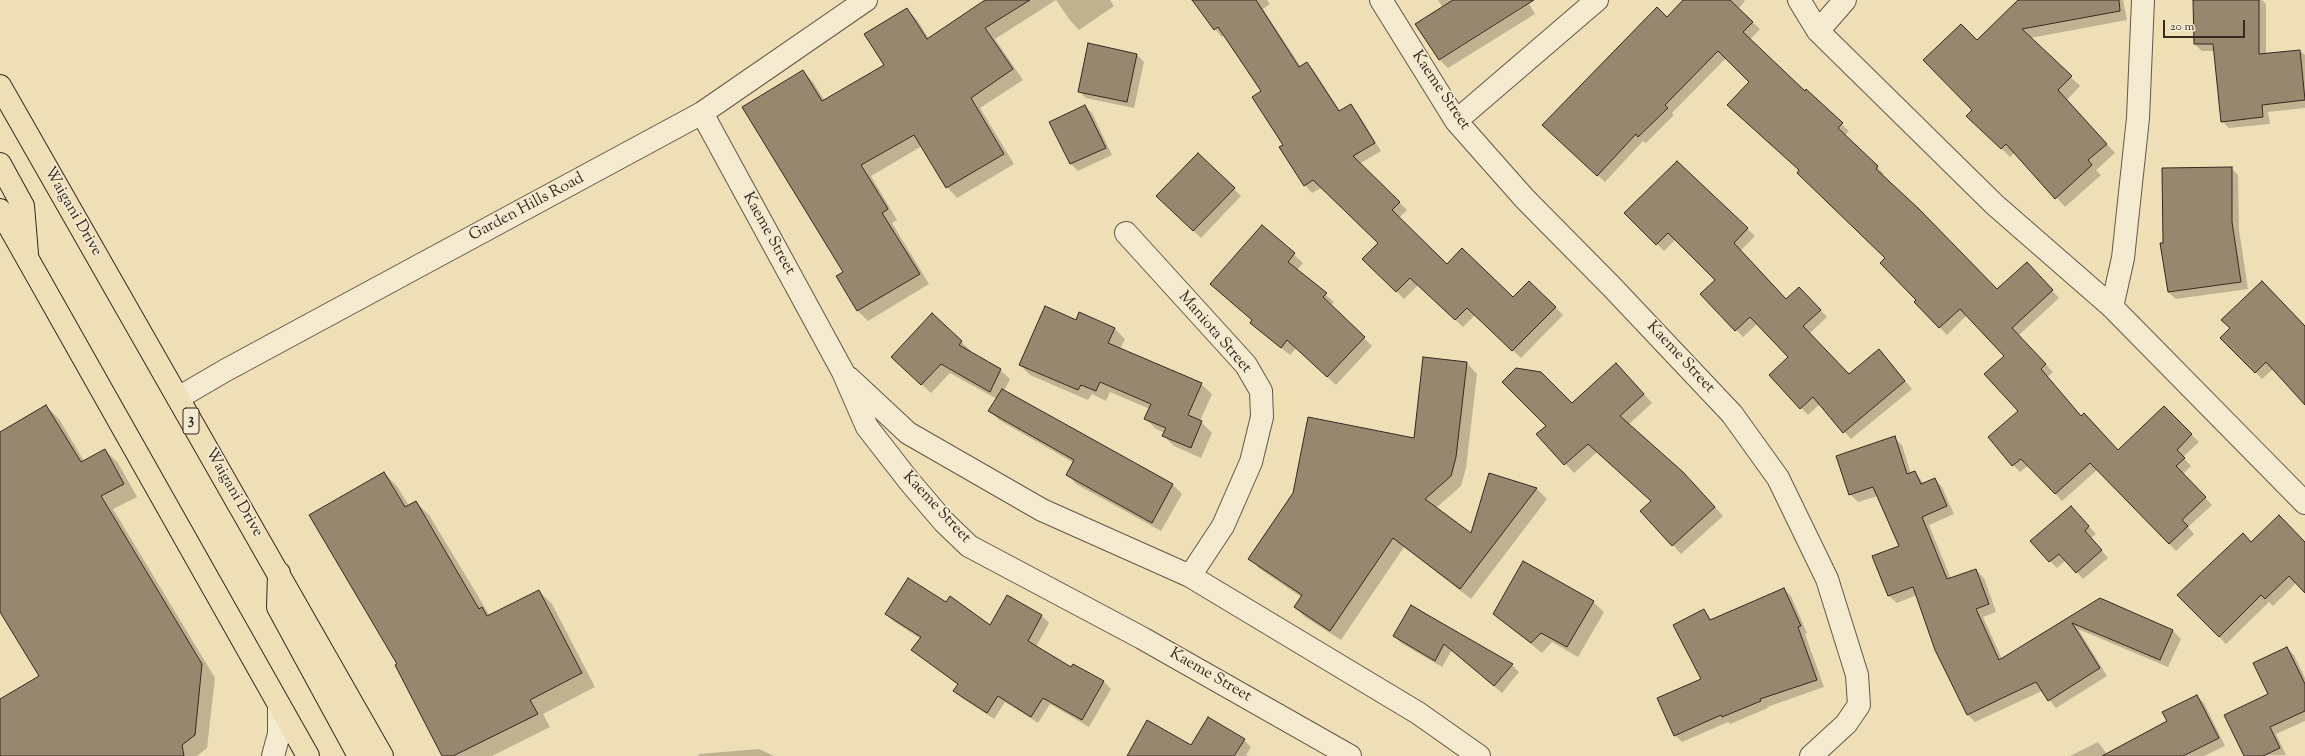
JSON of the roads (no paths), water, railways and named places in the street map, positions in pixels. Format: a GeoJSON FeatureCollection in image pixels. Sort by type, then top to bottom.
{"type":"FeatureCollection","features":[{"type":"Feature","properties":{"kind":"highway","name":"Waigani Drive"},"geometry":{"type":"LineString","coordinates":[[0,86],[279,572],[382,756]]}},
{"type":"Feature","properties":{"kind":"highway"},"geometry":{"type":"LineString","coordinates":[[0,164],[23,206],[28,263]]}},
{"type":"Feature","properties":{"kind":"highway"},"geometry":{"type":"LineString","coordinates":[[0,210],[28,263],[308,756]]}},
{"type":"Feature","properties":{"kind":"highway"},"geometry":{"type":"LineString","coordinates":[[279,572],[278,607],[359,756]]}},
{"type":"Feature","properties":{"kind":"street","name":"Garden Hills Road"},"geometry":{"type":"LineString","coordinates":[[178,398],[226,370],[702,113],[866,0]]}},
{"type":"Feature","properties":{"kind":"street","name":"Kaeme Street"},"geometry":{"type":"LineString","coordinates":[[1381,0],[1456,122],[1525,199],[1612,287],[1732,414],[1778,478],[1827,579],[1857,675],[1859,705],[1846,724],[1814,753]]}},
{"type":"Feature","properties":{"kind":"street"},"geometry":{"type":"LineString","coordinates":[[1456,122],[1597,0]]}},
{"type":"Feature","properties":{"kind":"street"},"geometry":{"type":"LineString","coordinates":[[1799,0],[1818,31],[1995,205],[2112,307],[2305,503]]}},
{"type":"Feature","properties":{"kind":"street"},"geometry":{"type":"LineString","coordinates":[[1818,31],[1845,0]]}},
{"type":"Feature","properties":{"kind":"street"},"geometry":{"type":"LineString","coordinates":[[2112,307],[2123,258],[2138,118],[2143,0]]}},
{"type":"Feature","properties":{"kind":"street","name":"Kaeme Street"},"geometry":{"type":"LineString","coordinates":[[702,113],[843,372],[866,427],[909,482],[944,522],[969,546],[1142,638],[1350,756]]}},
{"type":"Feature","properties":{"kind":"street","name":"Maniota Street"},"geometry":{"type":"LineString","coordinates":[[1126,233],[1246,365],[1261,391],[1262,417],[1251,462],[1223,526],[1190,576]]}},
{"type":"Feature","properties":{"kind":"street"},"geometry":{"type":"LineString","coordinates":[[843,372],[908,433],[1042,510],[1190,576],[1418,713],[1479,756]]}},
{"type":"Feature","properties":{"kind":"street"},"geometry":{"type":"LineString","coordinates":[[273,756],[279,734],[279,705]]}},
{"type":"Feature","properties":{"kind":"street"},"geometry":{"type":"LineString","coordinates":[[1797,756],[1814,753]]}}]}
